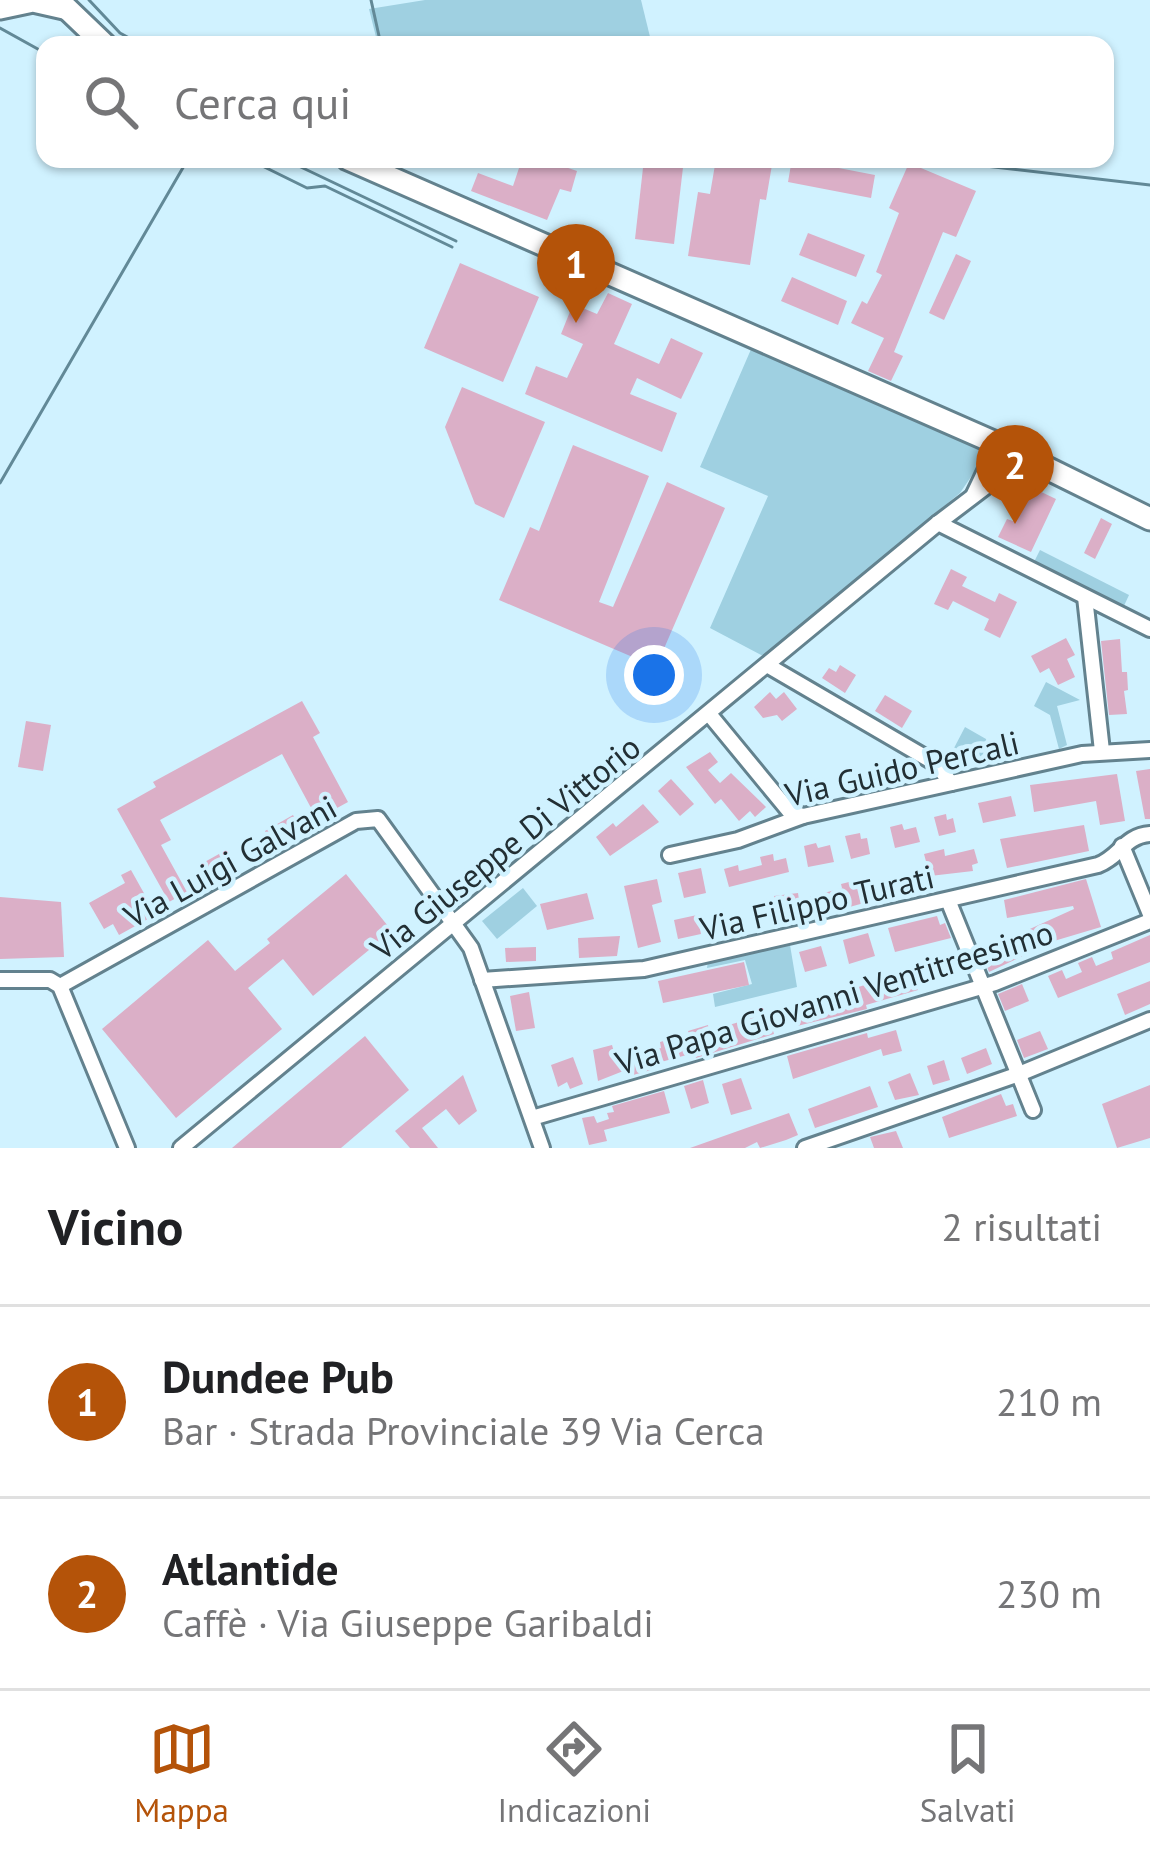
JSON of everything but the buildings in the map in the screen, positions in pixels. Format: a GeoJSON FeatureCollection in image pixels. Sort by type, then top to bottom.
{"type":"FeatureCollection","features":[{"type":"Feature","properties":{"kind":"main road"},"geometry":{"type":"LineString","coordinates":[[0,8],[33,1],[61,4],[95,36]]}},
{"type":"Feature","properties":{"kind":"main road"},"geometry":{"type":"LineString","coordinates":[[369,168],[998,444],[1150,519]]}},
{"type":"Feature","properties":{"kind":"street","name":"Via Giuseppe Di Vittorio"},"geometry":{"type":"LineString","coordinates":[[974,495],[998,444]]}},
{"type":"Feature","properties":{"kind":"street","name":"Via Giuseppe Di Vittorio"},"geometry":{"type":"LineString","coordinates":[[181,1148],[938,523],[1025,457]]}},
{"type":"Feature","properties":{"kind":"street"},"geometry":{"type":"LineString","coordinates":[[938,523],[1150,629]]}},
{"type":"Feature","properties":{"kind":"street"},"geometry":{"type":"LineString","coordinates":[[1085,597],[1102,751]]}},
{"type":"Feature","properties":{"kind":"street"},"geometry":{"type":"LineString","coordinates":[[767,665],[935,763],[951,783]]}},
{"type":"Feature","properties":{"kind":"street"},"geometry":{"type":"LineString","coordinates":[[710,715],[789,811],[803,816]]}},
{"type":"Feature","properties":{"kind":"street","name":"Via Guido Percali"},"geometry":{"type":"LineString","coordinates":[[670,855],[738,839],[803,816],[951,783],[1102,751],[1150,750]]}},
{"type":"Feature","properties":{"kind":"street","name":"Via Luigi Galvani"},"geometry":{"type":"LineString","coordinates":[[60,986],[364,818],[378,819],[472,948],[542,1148]]}},
{"type":"Feature","properties":{"kind":"street","name":"Via Filippo Turati"},"geometry":{"type":"LineString","coordinates":[[482,980],[644,969],[1097,865],[1109,861],[1135,836],[1150,834]]}},
{"type":"Feature","properties":{"kind":"street"},"geometry":{"type":"LineString","coordinates":[[1122,846],[1150,918]]}},
{"type":"Feature","properties":{"kind":"street"},"geometry":{"type":"LineString","coordinates":[[948,900],[1033,1110]]}},
{"type":"Feature","properties":{"kind":"street","name":"Via Papa Giovanni Ventitreesimo"},"geometry":{"type":"LineString","coordinates":[[532,1118],[984,987],[1150,918]]}},
{"type":"Feature","properties":{"kind":"street"},"geometry":{"type":"LineString","coordinates":[[0,980],[50,980],[60,986],[127,1148]]}},
{"type":"Feature","properties":{"kind":"street"},"geometry":{"type":"LineString","coordinates":[[805,1148],[1019,1074],[1150,1020]]}},
{"type":"Feature","properties":{"kind":"shaded area"},"geometry":{"type":"Polygon","coordinates":[[[425,0],[641,0],[650,36],[376,36],[369,9],[425,0]]]}},
{"type":"Feature","properties":{"kind":"shaded area"},"geometry":{"type":"Polygon","coordinates":[[[752,347],[976,445],[983,459],[960,493],[763,656],[710,628],[768,496],[700,467],[752,347]]]}},
{"type":"Feature","properties":{"kind":"shaded area"},"geometry":{"type":"Polygon","coordinates":[[[1040,550],[1129,595],[1123,608],[1033,564],[1040,550]]]}},
{"type":"Feature","properties":{"kind":"shaded area"},"geometry":{"type":"Polygon","coordinates":[[[1046,682],[1080,700],[1057,706],[1067,745],[1059,749],[1050,715],[1034,706],[1046,682]]]}},
{"type":"Feature","properties":{"kind":"shaded area"},"geometry":{"type":"Polygon","coordinates":[[[965,727],[986,739],[989,757],[969,760],[953,750],[965,727]]]}},
{"type":"Feature","properties":{"kind":"shaded area"},"geometry":{"type":"Polygon","coordinates":[[[523,888],[537,906],[497,939],[482,921],[523,888]]]}},
{"type":"Feature","properties":{"kind":"shaded area"},"geometry":{"type":"Polygon","coordinates":[[[790,945],[797,987],[715,1007],[713,994],[752,984],[745,960],[707,968],[708,961],[790,945]]]}},
{"type":"Feature","properties":{"kind":"waterway"},"geometry":{"type":"LineString","coordinates":[[89,0],[126,36]]}},
{"type":"Feature","properties":{"kind":"waterway"},"geometry":{"type":"LineString","coordinates":[[371,0],[379,36]]}},
{"type":"Feature","properties":{"kind":"waterway"},"geometry":{"type":"LineString","coordinates":[[0,28],[36,48]]}},
{"type":"Feature","properties":{"kind":"waterway"},"geometry":{"type":"LineString","coordinates":[[0,483],[183,168]]}},
{"type":"Feature","properties":{"kind":"waterway"},"geometry":{"type":"LineString","coordinates":[[266,168],[307,188],[325,186],[452,247]]}},
{"type":"Feature","properties":{"kind":"waterway"},"geometry":{"type":"LineString","coordinates":[[303,168],[456,241]]}},
{"type":"Feature","properties":{"kind":"waterway"},"geometry":{"type":"LineString","coordinates":[[1002,168],[1150,185]]}},
{"type":"Feature","properties":{"kind":"place","name":"Dundee Pub"},"geometry":{"type":"Point","coordinates":[576,323]}},
{"type":"Feature","properties":{"kind":"place","name":"Atlantide"},"geometry":{"type":"Point","coordinates":[1015,524]}}]}
